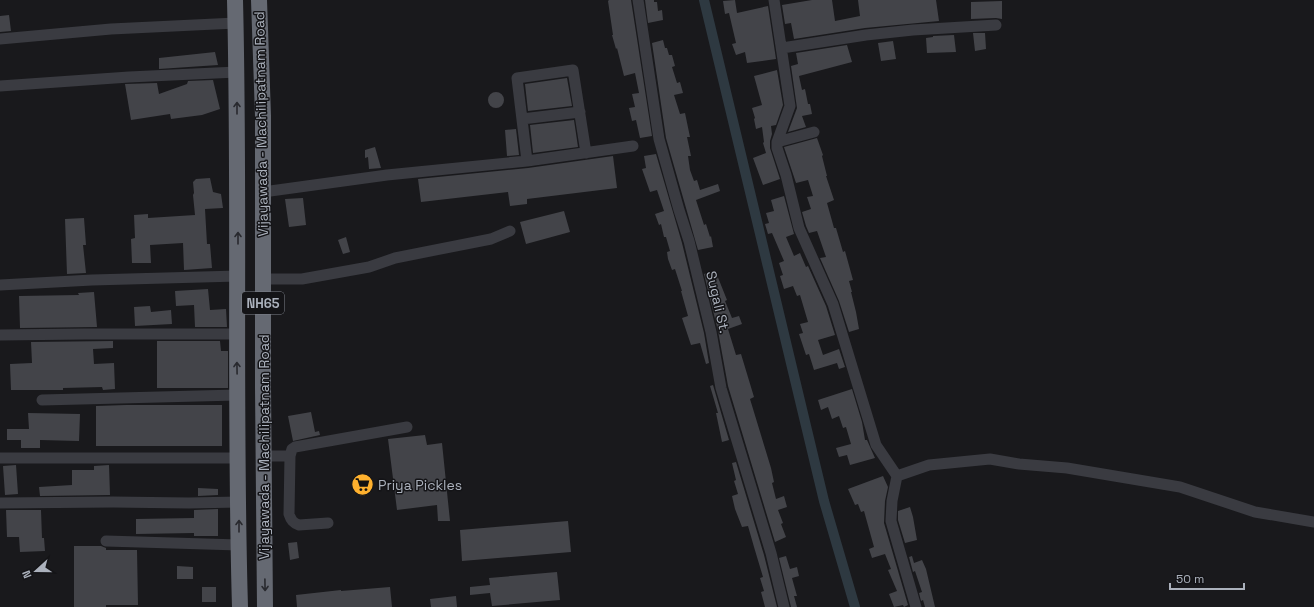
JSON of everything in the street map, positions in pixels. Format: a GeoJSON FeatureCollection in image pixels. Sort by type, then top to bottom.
{"type":"FeatureCollection","features":[{"type":"Feature","properties":{"kind":"highway","name":"Vijayawada - Machilipatnam Road"},"geometry":{"type":"LineString","coordinates":[[235,0],[237,72],[237,395],[240,607]]}},
{"type":"Feature","properties":{"kind":"highway","name":"Vijayawada - Machilipatnam Road"},"geometry":{"type":"LineString","coordinates":[[259,0],[263,192],[265,607]]}},
{"type":"Feature","properties":{"kind":"street","name":"Sugali St."},"geometry":{"type":"LineString","coordinates":[[638,0],[659,139],[679,210],[690,241],[711,332],[721,388],[771,553],[784,607]]}},
{"type":"Feature","properties":{"kind":"street"},"geometry":{"type":"LineString","coordinates":[[774,0],[790,106],[777,142],[777,148],[786,175],[799,228],[833,304],[876,445],[897,476],[892,501],[891,521],[916,607]]}},
{"type":"Feature","properties":{"kind":"street"},"geometry":{"type":"LineString","coordinates":[[0,39],[111,29],[236,23]]}},
{"type":"Feature","properties":{"kind":"street"},"geometry":{"type":"LineString","coordinates":[[782,48],[874,34],[996,25]]}},
{"type":"Feature","properties":{"kind":"street"},"geometry":{"type":"LineString","coordinates":[[527,161],[517,78],[573,70],[586,154]]}},
{"type":"Feature","properties":{"kind":"street"},"geometry":{"type":"LineString","coordinates":[[0,86],[129,77],[237,72]]}},
{"type":"Feature","properties":{"kind":"street"},"geometry":{"type":"LineString","coordinates":[[522,119],[580,112]]}},
{"type":"Feature","properties":{"kind":"street"},"geometry":{"type":"LineString","coordinates":[[777,142],[814,132]]}},
{"type":"Feature","properties":{"kind":"street"},"geometry":{"type":"LineString","coordinates":[[263,192],[387,175],[586,154],[633,146]]}},
{"type":"Feature","properties":{"kind":"street"},"geometry":{"type":"LineString","coordinates":[[263,282],[266,280],[302,278],[370,267],[395,258],[491,239],[510,231]]}},
{"type":"Feature","properties":{"kind":"street"},"geometry":{"type":"LineString","coordinates":[[0,285],[92,280],[238,276]]}},
{"type":"Feature","properties":{"kind":"street"},"geometry":{"type":"LineString","coordinates":[[0,335],[237,334]]}},
{"type":"Feature","properties":{"kind":"street"},"geometry":{"type":"LineString","coordinates":[[42,400],[237,395]]}},
{"type":"Feature","properties":{"kind":"street"},"geometry":{"type":"LineString","coordinates":[[328,523],[299,525],[291,519],[289,514],[290,456],[292,449],[295,447],[407,428]]}},
{"type":"Feature","properties":{"kind":"street"},"geometry":{"type":"LineString","coordinates":[[264,456],[290,456]]}},
{"type":"Feature","properties":{"kind":"street"},"geometry":{"type":"LineString","coordinates":[[0,458],[238,458]]}},
{"type":"Feature","properties":{"kind":"street"},"geometry":{"type":"LineString","coordinates":[[897,476],[929,465],[990,459],[1019,464],[1074,469],[1180,487],[1256,512],[1314,522]]}},
{"type":"Feature","properties":{"kind":"street"},"geometry":{"type":"LineString","coordinates":[[0,504],[239,502]]}},
{"type":"Feature","properties":{"kind":"street"},"geometry":{"type":"LineString","coordinates":[[106,541],[239,545]]}},
{"type":"Feature","properties":{"kind":"building"},"geometry":{"type":"Polygon","coordinates":[[[609,0],[631,0],[652,136],[640,138],[636,120],[632,121],[629,108],[635,107],[632,94],[639,93],[635,73],[624,76],[612,35],[609,0]]]}},
{"type":"Feature","properties":{"kind":"building"},"geometry":{"type":"Polygon","coordinates":[[[645,0],[654,0],[654,2],[657,2],[658,11],[662,10],[663,20],[648,23],[645,0]]]}},
{"type":"Feature","properties":{"kind":"building"},"geometry":{"type":"Polygon","coordinates":[[[735,0],[737,13],[768,6],[776,59],[747,63],[745,52],[736,55],[732,44],[736,43],[729,13],[725,14],[723,1],[735,0]]]}},
{"type":"Feature","properties":{"kind":"building"},"geometry":{"type":"Polygon","coordinates":[[[812,0],[832,0],[835,21],[860,16],[858,0],[936,0],[939,21],[865,28],[794,39],[791,23],[785,24],[782,5],[812,0]]]}},
{"type":"Feature","properties":{"kind":"building"},"geometry":{"type":"Polygon","coordinates":[[[1002,1],[1002,19],[971,19],[971,2],[1002,1]]]}},
{"type":"Feature","properties":{"kind":"building"},"geometry":{"type":"Polygon","coordinates":[[[9,15],[11,31],[0,32],[0,16],[9,15]]]}},
{"type":"Feature","properties":{"kind":"building"},"geometry":{"type":"Polygon","coordinates":[[[973,33],[985,33],[986,49],[975,51],[973,33]]]}},
{"type":"Feature","properties":{"kind":"building"},"geometry":{"type":"Polygon","coordinates":[[[954,35],[956,52],[927,53],[926,38],[933,36],[954,35]]]}},
{"type":"Feature","properties":{"kind":"building"},"geometry":{"type":"Polygon","coordinates":[[[663,40],[669,55],[672,55],[675,66],[672,67],[677,83],[680,82],[683,93],[674,95],[680,114],[685,113],[690,137],[687,137],[691,156],[688,156],[690,170],[694,181],[697,180],[700,190],[718,184],[720,191],[696,200],[704,225],[706,224],[710,237],[711,236],[713,247],[698,250],[666,138],[652,43],[663,40]]]}},
{"type":"Feature","properties":{"kind":"building"},"geometry":{"type":"Polygon","coordinates":[[[893,41],[896,59],[881,61],[878,43],[893,41]]]}},
{"type":"Feature","properties":{"kind":"building"},"geometry":{"type":"Polygon","coordinates":[[[847,45],[852,62],[799,76],[802,90],[805,89],[812,114],[802,116],[806,127],[788,132],[797,108],[791,66],[798,64],[796,53],[847,45]]]}},
{"type":"Feature","properties":{"kind":"building"},"geometry":{"type":"Polygon","coordinates":[[[215,52],[218,65],[159,69],[159,58],[215,52]]]}},
{"type":"Feature","properties":{"kind":"building"},"geometry":{"type":"Polygon","coordinates":[[[777,70],[783,105],[776,125],[771,126],[772,134],[770,148],[780,179],[763,185],[753,158],[766,153],[763,143],[762,127],[756,129],[752,108],[762,105],[754,76],[777,70]]]}},
{"type":"Feature","properties":{"kind":"building"},"geometry":{"type":"Polygon","coordinates":[[[567,78],[572,106],[528,111],[525,84],[567,78]]]}},
{"type":"Feature","properties":{"kind":"building"},"geometry":{"type":"Polygon","coordinates":[[[213,80],[220,109],[202,115],[171,119],[170,114],[131,120],[125,84],[157,83],[159,94],[187,84],[188,81],[213,80]]]}},
{"type":"Feature","properties":{"kind":"building"},"geometry":{"type":"Polygon","coordinates":[[[496,92],[502,94],[504,100],[502,106],[496,108],[490,106],[488,100],[490,94],[496,92]]]}},
{"type":"Feature","properties":{"kind":"building"},"geometry":{"type":"Polygon","coordinates":[[[574,120],[578,147],[533,153],[530,125],[574,120]]]}},
{"type":"Feature","properties":{"kind":"building"},"geometry":{"type":"Polygon","coordinates":[[[516,129],[519,155],[507,156],[505,130],[516,129]]]}},
{"type":"Feature","properties":{"kind":"building"},"geometry":{"type":"Polygon","coordinates":[[[817,138],[823,155],[826,176],[834,200],[827,203],[843,252],[845,251],[853,280],[849,281],[859,329],[849,332],[839,301],[820,258],[826,257],[817,231],[809,233],[802,212],[811,209],[807,197],[813,196],[808,180],[796,183],[784,147],[817,138]]]}},
{"type":"Feature","properties":{"kind":"building"},"geometry":{"type":"Polygon","coordinates":[[[375,147],[381,168],[369,169],[368,157],[365,158],[365,150],[375,147]]]}},
{"type":"Feature","properties":{"kind":"building"},"geometry":{"type":"Polygon","coordinates":[[[656,154],[682,243],[704,333],[709,363],[706,364],[700,343],[691,345],[682,318],[688,316],[682,291],[675,269],[672,270],[668,259],[667,252],[670,251],[666,237],[664,237],[661,224],[659,225],[655,214],[664,211],[657,190],[650,192],[642,169],[646,168],[644,156],[656,154]]]}},
{"type":"Feature","properties":{"kind":"building"},"geometry":{"type":"Polygon","coordinates":[[[613,156],[617,188],[527,199],[527,204],[510,206],[508,192],[421,202],[418,179],[528,168],[613,156]]]}},
{"type":"Feature","properties":{"kind":"building"},"geometry":{"type":"Polygon","coordinates":[[[210,178],[213,192],[221,194],[223,208],[205,209],[207,244],[210,244],[212,268],[184,270],[183,243],[150,245],[151,263],[132,263],[131,239],[135,238],[134,215],[148,214],[148,218],[195,215],[193,182],[196,179],[210,178]]]}},
{"type":"Feature","properties":{"kind":"building"},"geometry":{"type":"Polygon","coordinates":[[[784,196],[794,234],[786,237],[794,256],[800,253],[806,267],[808,266],[826,306],[835,335],[818,340],[823,355],[839,349],[845,367],[839,369],[837,363],[814,370],[809,354],[806,355],[799,334],[803,333],[800,324],[808,322],[800,295],[797,296],[793,286],[784,289],[780,276],[783,275],[779,263],[784,261],[772,233],[768,234],[765,224],[769,223],[766,213],[774,211],[771,200],[784,196]]]}},
{"type":"Feature","properties":{"kind":"building"},"geometry":{"type":"Polygon","coordinates":[[[303,198],[306,225],[289,227],[285,199],[303,198]]]}},
{"type":"Feature","properties":{"kind":"building"},"geometry":{"type":"Polygon","coordinates":[[[564,211],[570,232],[526,244],[520,222],[564,211]]]}},
{"type":"Feature","properties":{"kind":"building"},"geometry":{"type":"Polygon","coordinates":[[[84,218],[86,245],[83,245],[86,273],[67,274],[65,219],[84,218]]]}},
{"type":"Feature","properties":{"kind":"building"},"geometry":{"type":"Polygon","coordinates":[[[346,237],[350,252],[343,254],[338,240],[346,237]]]}},
{"type":"Feature","properties":{"kind":"building"},"geometry":{"type":"Polygon","coordinates":[[[715,270],[727,300],[725,301],[732,318],[739,316],[742,324],[728,329],[736,355],[741,354],[754,397],[750,399],[771,468],[774,482],[772,483],[776,499],[784,496],[787,507],[778,510],[786,537],[775,542],[728,386],[718,331],[704,274],[715,270]]]}},
{"type":"Feature","properties":{"kind":"building"},"geometry":{"type":"Polygon","coordinates":[[[208,289],[210,310],[226,309],[227,327],[195,327],[194,305],[176,306],[175,291],[208,289]]]}},
{"type":"Feature","properties":{"kind":"building"},"geometry":{"type":"Polygon","coordinates":[[[94,292],[97,327],[20,328],[19,296],[79,295],[78,293],[94,292]]]}},
{"type":"Feature","properties":{"kind":"building"},"geometry":{"type":"Polygon","coordinates":[[[150,306],[151,312],[171,310],[172,324],[135,326],[134,307],[150,306]]]}},
{"type":"Feature","properties":{"kind":"building"},"geometry":{"type":"Polygon","coordinates":[[[113,341],[113,348],[93,349],[94,364],[114,363],[115,389],[103,390],[102,387],[63,388],[63,390],[11,390],[10,364],[32,363],[31,342],[113,341]]]}},
{"type":"Feature","properties":{"kind":"building"},"geometry":{"type":"Polygon","coordinates":[[[157,341],[220,341],[221,351],[228,351],[228,388],[157,388],[157,341]]]}},
{"type":"Feature","properties":{"kind":"building"},"geometry":{"type":"Polygon","coordinates":[[[713,385],[729,440],[722,442],[716,413],[718,413],[710,386],[713,385]]]}},
{"type":"Feature","properties":{"kind":"building"},"geometry":{"type":"Polygon","coordinates":[[[852,389],[862,422],[865,440],[867,440],[875,458],[850,465],[847,455],[839,457],[836,448],[851,444],[846,427],[843,428],[839,416],[832,419],[828,407],[821,410],[818,400],[852,389]]]}},
{"type":"Feature","properties":{"kind":"building"},"geometry":{"type":"Polygon","coordinates":[[[222,405],[222,446],[96,446],[96,406],[222,405]]]}},
{"type":"Feature","properties":{"kind":"building"},"geometry":{"type":"Polygon","coordinates":[[[311,412],[315,432],[319,431],[320,435],[293,441],[288,416],[311,412]]]}},
{"type":"Feature","properties":{"kind":"building"},"geometry":{"type":"Polygon","coordinates":[[[28,413],[80,414],[79,441],[40,440],[40,448],[21,448],[21,440],[7,440],[7,429],[29,429],[28,413]]]}},
{"type":"Feature","properties":{"kind":"building"},"geometry":{"type":"Polygon","coordinates":[[[425,435],[427,445],[442,443],[450,521],[438,521],[437,505],[397,510],[388,439],[425,435]]]}},
{"type":"Feature","properties":{"kind":"building"},"geometry":{"type":"Polygon","coordinates":[[[736,462],[764,555],[777,607],[765,607],[761,592],[764,591],[760,578],[763,577],[748,526],[742,527],[735,509],[732,496],[738,494],[734,481],[736,480],[732,463],[736,462]]]}},
{"type":"Feature","properties":{"kind":"building"},"geometry":{"type":"Polygon","coordinates":[[[16,465],[18,494],[5,495],[3,466],[16,465]]]}},
{"type":"Feature","properties":{"kind":"building"},"geometry":{"type":"Polygon","coordinates":[[[109,465],[110,495],[40,496],[39,487],[72,485],[72,470],[94,470],[94,466],[109,465]]]}},
{"type":"Feature","properties":{"kind":"building"},"geometry":{"type":"Polygon","coordinates":[[[883,476],[888,487],[885,501],[884,523],[908,605],[904,607],[903,605],[894,607],[889,594],[897,591],[888,570],[891,569],[885,554],[872,558],[869,549],[874,547],[864,511],[861,512],[858,504],[855,505],[848,489],[883,476]]]}},
{"type":"Feature","properties":{"kind":"building"},"geometry":{"type":"Polygon","coordinates":[[[198,488],[218,489],[218,495],[198,496],[198,488]]]}},
{"type":"Feature","properties":{"kind":"building"},"geometry":{"type":"Polygon","coordinates":[[[910,507],[917,540],[905,543],[898,520],[898,511],[910,507]]]}},
{"type":"Feature","properties":{"kind":"building"},"geometry":{"type":"Polygon","coordinates":[[[218,509],[218,536],[194,536],[194,533],[136,534],[136,519],[194,518],[194,510],[218,509]]]}},
{"type":"Feature","properties":{"kind":"building"},"geometry":{"type":"Polygon","coordinates":[[[6,510],[41,510],[42,538],[44,538],[45,551],[20,552],[19,537],[7,537],[6,510]]]}},
{"type":"Feature","properties":{"kind":"building"},"geometry":{"type":"Polygon","coordinates":[[[568,521],[571,552],[462,561],[460,530],[568,521]]]}},
{"type":"Feature","properties":{"kind":"building"},"geometry":{"type":"Polygon","coordinates":[[[297,542],[299,558],[290,560],[288,543],[297,542]]]}},
{"type":"Feature","properties":{"kind":"building"},"geometry":{"type":"Polygon","coordinates":[[[74,546],[101,546],[106,548],[106,550],[137,550],[138,605],[74,607],[74,546]]]}},
{"type":"Feature","properties":{"kind":"building"},"geometry":{"type":"Polygon","coordinates":[[[786,556],[790,569],[797,567],[799,576],[792,578],[797,596],[794,596],[797,607],[791,607],[779,558],[786,556]]]}},
{"type":"Feature","properties":{"kind":"building"},"geometry":{"type":"Polygon","coordinates":[[[912,556],[914,563],[922,560],[926,569],[935,607],[925,607],[923,600],[921,601],[919,593],[922,592],[915,571],[913,572],[909,557],[912,556]]]}},
{"type":"Feature","properties":{"kind":"building"},"geometry":{"type":"Polygon","coordinates":[[[177,566],[193,567],[193,579],[177,579],[177,566]]]}},
{"type":"Feature","properties":{"kind":"building"},"geometry":{"type":"Polygon","coordinates":[[[557,572],[560,600],[492,606],[490,593],[470,595],[470,587],[490,585],[489,578],[557,572]]]}},
{"type":"Feature","properties":{"kind":"building"},"geometry":{"type":"Polygon","coordinates":[[[202,587],[216,587],[216,602],[202,602],[202,587]]]}},
{"type":"Feature","properties":{"kind":"building"},"geometry":{"type":"Polygon","coordinates":[[[390,587],[392,607],[297,607],[296,595],[390,587]]]}},
{"type":"Feature","properties":{"kind":"building"},"geometry":{"type":"Polygon","coordinates":[[[456,596],[457,607],[431,607],[430,599],[456,596]]]}},
{"type":"Feature","properties":{"kind":"waterway"},"geometry":{"type":"LineString","coordinates":[[704,0],[824,501],[855,607]]}},
{"type":"Feature","properties":{"kind":"place","name":"Priya Pickles"},"geometry":{"type":"Point","coordinates":[363,485]}}]}
